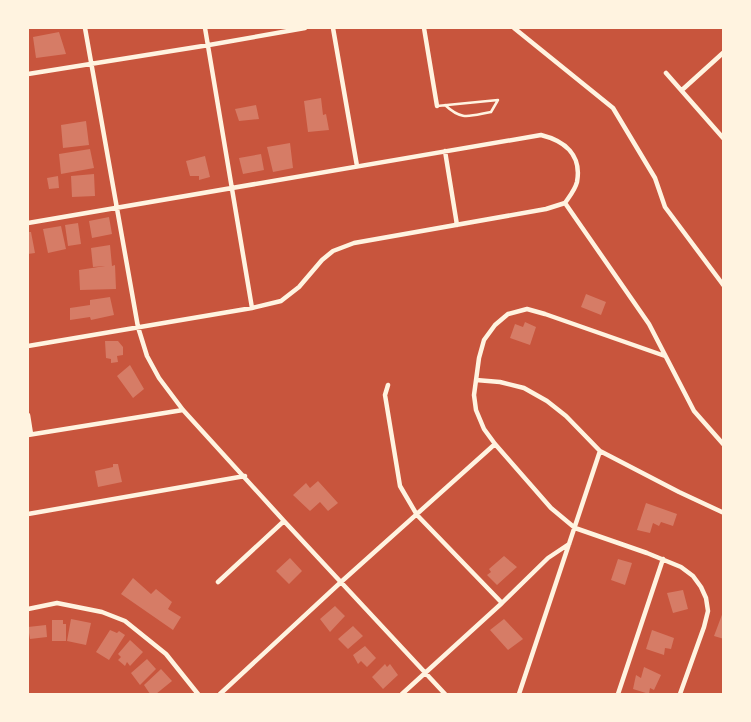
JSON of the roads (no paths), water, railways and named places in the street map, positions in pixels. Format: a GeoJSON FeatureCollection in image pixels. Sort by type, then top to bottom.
{"type":"FeatureCollection","features":[{"type":"Feature","properties":{"kind":"street"},"geometry":{"type":"LineString","coordinates":[[85,28],[138,326],[158,378],[183,410],[445,694]]}},
{"type":"Feature","properties":{"kind":"street"},"geometry":{"type":"LineString","coordinates":[[206,28],[252,308]]}},
{"type":"Feature","properties":{"kind":"street"},"geometry":{"type":"LineString","coordinates":[[28,74],[305,28]]}},
{"type":"Feature","properties":{"kind":"street"},"geometry":{"type":"LineString","coordinates":[[333,28],[357,166]]}},
{"type":"Feature","properties":{"kind":"street"},"geometry":{"type":"LineString","coordinates":[[424,28],[437,106]]}},
{"type":"Feature","properties":{"kind":"street"},"geometry":{"type":"LineString","coordinates":[[514,29],[613,108],[655,178],[665,207],[724,286]]}},
{"type":"Feature","properties":{"kind":"street"},"geometry":{"type":"LineString","coordinates":[[682,90],[724,52]]}},
{"type":"Feature","properties":{"kind":"street"},"geometry":{"type":"LineString","coordinates":[[666,73],[724,139]]}},
{"type":"Feature","properties":{"kind":"street"},"geometry":{"type":"LineString","coordinates":[[28,223],[117,206],[231,189],[541,134],[553,137],[564,144],[575,158],[577,170],[576,184],[565,203],[546,210],[354,243],[333,251],[322,260],[299,286],[281,301],[252,308],[28,346]]}},
{"type":"Feature","properties":{"kind":"street"},"geometry":{"type":"LineString","coordinates":[[445,151],[457,225]]}},
{"type":"Feature","properties":{"kind":"street"},"geometry":{"type":"LineString","coordinates":[[565,203],[649,324],[694,411],[724,446]]}},
{"type":"Feature","properties":{"kind":"street"},"geometry":{"type":"LineString","coordinates":[[665,356],[527,309],[508,314],[495,325],[484,340],[479,358],[474,395],[476,410],[484,429],[551,508],[576,528],[681,567],[693,576],[701,587],[706,598],[708,611],[680,694]]}},
{"type":"Feature","properties":{"kind":"street"},"geometry":{"type":"LineString","coordinates":[[476,380],[500,382],[524,388],[547,401],[566,416],[600,451],[724,513]]}},
{"type":"Feature","properties":{"kind":"street"},"geometry":{"type":"LineString","coordinates":[[388,385],[384,395],[400,486],[417,515],[502,604]]}},
{"type":"Feature","properties":{"kind":"street"},"geometry":{"type":"LineString","coordinates":[[28,416],[29,435],[183,410]]}},
{"type":"Feature","properties":{"kind":"street"},"geometry":{"type":"LineString","coordinates":[[220,694],[495,444]]}},
{"type":"Feature","properties":{"kind":"street"},"geometry":{"type":"LineString","coordinates":[[520,694],[600,451]]}},
{"type":"Feature","properties":{"kind":"street"},"geometry":{"type":"LineString","coordinates":[[28,514],[245,476]]}},
{"type":"Feature","properties":{"kind":"street"},"geometry":{"type":"LineString","coordinates":[[218,582],[284,521]]}},
{"type":"Feature","properties":{"kind":"street"},"geometry":{"type":"LineString","coordinates":[[402,694],[502,604],[548,558],[569,544]]}},
{"type":"Feature","properties":{"kind":"street"},"geometry":{"type":"LineString","coordinates":[[618,694],[663,559]]}},
{"type":"Feature","properties":{"kind":"street"},"geometry":{"type":"LineString","coordinates":[[28,609],[57,604],[102,612],[125,621],[166,654],[198,694]]}},
{"type":"Feature","properties":{"kind":"lane"},"geometry":{"type":"LineString","coordinates":[[437,106],[445,105],[454,104],[498,100],[491,112],[467,116],[456,115],[445,105]]}}]}
